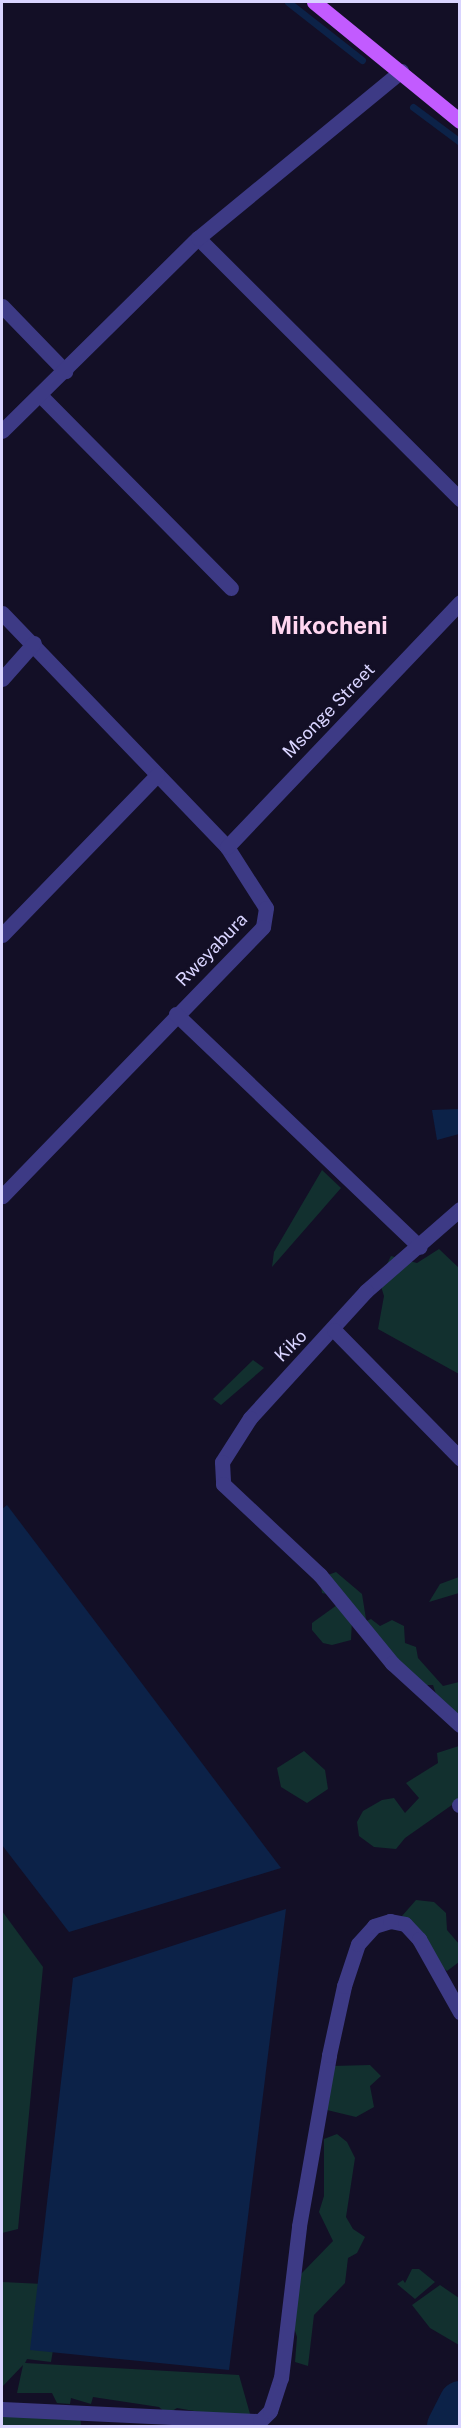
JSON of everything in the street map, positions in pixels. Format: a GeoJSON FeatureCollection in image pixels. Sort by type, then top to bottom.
{"type":"FeatureCollection","features":[{"type":"Feature","properties":{"kind":"main road"},"geometry":{"type":"LineString","coordinates":[[314,2],[401,71],[459,121]]}},
{"type":"Feature","properties":{"kind":"street"},"geometry":{"type":"LineString","coordinates":[[2,431],[198,238],[401,71]]}},
{"type":"Feature","properties":{"kind":"street"},"geometry":{"type":"LineString","coordinates":[[198,238],[459,499]]}},
{"type":"Feature","properties":{"kind":"street"},"geometry":{"type":"LineString","coordinates":[[2,306],[65,371]]}},
{"type":"Feature","properties":{"kind":"street"},"geometry":{"type":"LineString","coordinates":[[40,396],[231,588]]}},
{"type":"Feature","properties":{"kind":"street","name":"Msonge Street"},"geometry":{"type":"LineString","coordinates":[[227,847],[459,602]]}},
{"type":"Feature","properties":{"kind":"street","name":"Rweyabura"},"geometry":{"type":"LineString","coordinates":[[2,613],[34,643],[227,847],[266,908],[263,927],[176,1014],[84,1115],[2,1196]]}},
{"type":"Feature","properties":{"kind":"street"},"geometry":{"type":"LineString","coordinates":[[2,679],[34,643]]}},
{"type":"Feature","properties":{"kind":"street"},"geometry":{"type":"LineString","coordinates":[[2,934],[157,775]]}},
{"type":"Feature","properties":{"kind":"street"},"geometry":{"type":"LineString","coordinates":[[176,1014],[420,1246]]}},
{"type":"Feature","properties":{"kind":"street","name":"Kiko"},"geometry":{"type":"LineString","coordinates":[[459,1209],[420,1246],[366,1291],[334,1330],[250,1418],[222,1462],[223,1484],[320,1575],[392,1663],[459,1725]]}},
{"type":"Feature","properties":{"kind":"street"},"geometry":{"type":"LineString","coordinates":[[334,1330],[459,1458]]}},
{"type":"Feature","properties":{"kind":"street"},"geometry":{"type":"LineString","coordinates":[[2,2409],[115,2420],[236,2423],[260,2421],[270,2411],[281,2378],[299,2226],[344,1986],[358,1944],[374,1926],[390,1921],[405,1924],[420,1939],[459,2012]]}},
{"type":"Feature","properties":{"kind":"green space"},"geometry":{"type":"Polygon","coordinates":[[[322,1170],[341,1188],[272,1267],[274,1252],[322,1170]]]}},
{"type":"Feature","properties":{"kind":"green space"},"geometry":{"type":"Polygon","coordinates":[[[439,1249],[459,1268],[459,1374],[378,1329],[384,1296],[379,1280],[391,1256],[417,1263],[439,1249]]]}},
{"type":"Feature","properties":{"kind":"green space"},"geometry":{"type":"Polygon","coordinates":[[[253,1360],[264,1368],[221,1405],[213,1399],[253,1360]]]}},
{"type":"Feature","properties":{"kind":"green space"},"geometry":{"type":"Polygon","coordinates":[[[336,1572],[362,1594],[366,1619],[352,1620],[351,1640],[332,1645],[323,1643],[312,1630],[312,1623],[337,1605],[331,1595],[322,1593],[320,1578],[336,1572]]]}},
{"type":"Feature","properties":{"kind":"green space"},"geometry":{"type":"Polygon","coordinates":[[[459,1577],[459,1593],[429,1602],[440,1584],[459,1577]]]}},
{"type":"Feature","properties":{"kind":"green space"},"geometry":{"type":"Polygon","coordinates":[[[371,1619],[380,1626],[392,1620],[404,1626],[405,1643],[416,1647],[418,1658],[443,1686],[459,1682],[459,1717],[437,1697],[433,1685],[422,1685],[362,1623],[371,1619]]]}},
{"type":"Feature","properties":{"kind":"green space"},"geometry":{"type":"Polygon","coordinates":[[[459,1746],[459,1800],[405,1838],[396,1849],[374,1847],[359,1836],[357,1822],[363,1811],[382,1800],[394,1798],[405,1813],[419,1798],[406,1783],[438,1763],[437,1753],[459,1746]]]}},
{"type":"Feature","properties":{"kind":"green space"},"geometry":{"type":"Polygon","coordinates":[[[304,1751],[325,1770],[328,1789],[307,1803],[281,1787],[277,1768],[304,1751]]]}},
{"type":"Feature","properties":{"kind":"green space"},"geometry":{"type":"Polygon","coordinates":[[[416,1900],[434,1902],[446,1913],[447,1930],[459,1944],[459,1962],[447,1971],[415,1944],[402,1916],[416,1900]]]}},
{"type":"Feature","properties":{"kind":"green space"},"geometry":{"type":"Polygon","coordinates":[[[2,1911],[43,1967],[18,2229],[2,2233],[2,1911]]]}},
{"type":"Feature","properties":{"kind":"green space"},"geometry":{"type":"Polygon","coordinates":[[[370,2065],[381,2076],[370,2086],[374,2107],[356,2117],[327,2110],[332,2066],[370,2065]]]}},
{"type":"Feature","properties":{"kind":"green space"},"geometry":{"type":"Polygon","coordinates":[[[337,2134],[347,2142],[355,2158],[346,2217],[353,2229],[365,2237],[357,2253],[348,2258],[345,2283],[314,2315],[308,2366],[295,2362],[297,2337],[291,2318],[300,2275],[333,2241],[319,2212],[324,2196],[324,2139],[337,2134]]]}},
{"type":"Feature","properties":{"kind":"green space"},"geometry":{"type":"Polygon","coordinates":[[[412,2269],[419,2269],[435,2282],[415,2299],[397,2284],[403,2280],[405,2283],[412,2269]]]}},
{"type":"Feature","properties":{"kind":"green space"},"geometry":{"type":"Polygon","coordinates":[[[2,2282],[64,2285],[51,2362],[27,2359],[25,2363],[239,2375],[252,2421],[177,2408],[167,2414],[159,2407],[93,2397],[91,2404],[71,2398],[70,2404],[57,2403],[52,2393],[17,2393],[23,2365],[2,2387],[2,2282]]]}},
{"type":"Feature","properties":{"kind":"green space"},"geometry":{"type":"Polygon","coordinates":[[[440,2285],[459,2298],[459,2345],[430,2328],[412,2305],[440,2285]]]}},
{"type":"Feature","properties":{"kind":"green space"},"geometry":{"type":"Polygon","coordinates":[[[2,2409],[80,2414],[81,2426],[2,2426],[2,2409]]]}},
{"type":"Feature","properties":{"kind":"water"},"geometry":{"type":"Polygon","coordinates":[[[459,1109],[459,1134],[437,1140],[432,1110],[459,1109]]]}},
{"type":"Feature","properties":{"kind":"water"},"geometry":{"type":"Polygon","coordinates":[[[7,1505],[281,1868],[69,1932],[2,1845],[2,1509],[7,1505]]]}},
{"type":"Feature","properties":{"kind":"water"},"geometry":{"type":"Polygon","coordinates":[[[286,1909],[229,2370],[30,2350],[73,1978],[286,1909]]]}},
{"type":"Feature","properties":{"kind":"waterway"},"geometry":{"type":"LineString","coordinates":[[288,2],[362,60]]}},
{"type":"Feature","properties":{"kind":"waterway"},"geometry":{"type":"LineString","coordinates":[[413,107],[460,142]]}},
{"type":"Feature","properties":{"kind":"waterway"},"geometry":{"type":"LineString","coordinates":[[448,2426],[460,2402]]}},
{"type":"Feature","properties":{"kind":"district","name":"Mikocheni"},"geometry":{"type":"Point","coordinates":[329,626]}}]}
